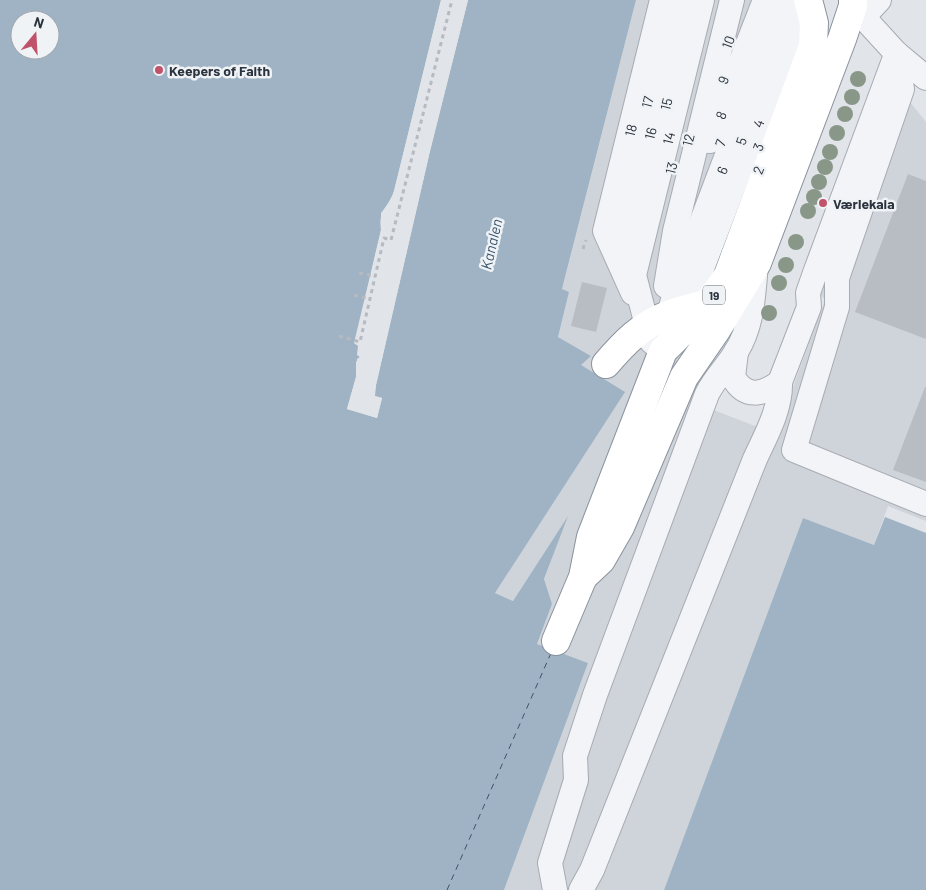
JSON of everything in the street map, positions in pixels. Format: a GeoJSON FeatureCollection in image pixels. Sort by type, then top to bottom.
{"type":"FeatureCollection","features":[{"type":"Feature","properties":{"kind":"highway","name":"19"},"geometry":{"type":"LineString","coordinates":[[583,577],[601,560],[620,527],[684,378],[717,330],[757,263],[859,4]]}},
{"type":"Feature","properties":{"kind":"highway","name":"19"},"geometry":{"type":"LineString","coordinates":[[606,364],[628,339],[675,293],[728,275],[813,46],[803,5]]}},
{"type":"Feature","properties":{"kind":"highway","name":"19"},"geometry":{"type":"LineString","coordinates":[[675,293],[739,292]]}},
{"type":"Feature","properties":{"kind":"highway","name":"19"},"geometry":{"type":"LineString","coordinates":[[556,641],[583,577],[591,538],[663,351],[675,293]]}},
{"type":"Feature","properties":{"kind":"street","name":"18"},"geometry":{"type":"LineString","coordinates":[[619,235],[662,0]]}},
{"type":"Feature","properties":{"kind":"street","name":"17"},"geometry":{"type":"LineString","coordinates":[[619,235],[672,0]]}},
{"type":"Feature","properties":{"kind":"street","name":"16"},"geometry":{"type":"LineString","coordinates":[[619,235],[683,0]]}},
{"type":"Feature","properties":{"kind":"street","name":"15"},"geometry":{"type":"LineString","coordinates":[[619,235],[692,0]]}},
{"type":"Feature","properties":{"kind":"street","name":"14"},"geometry":{"type":"LineString","coordinates":[[675,293],[702,0]]}},
{"type":"Feature","properties":{"kind":"street","name":"9"},"geometry":{"type":"LineString","coordinates":[[692,160],[754,0]]}},
{"type":"Feature","properties":{"kind":"street","name":"8"},"geometry":{"type":"LineString","coordinates":[[676,231],[765,0]]}},
{"type":"Feature","properties":{"kind":"street","name":"7"},"geometry":{"type":"LineString","coordinates":[[675,293],[775,0]]}},
{"type":"Feature","properties":{"kind":"street","name":"12"},"geometry":{"type":"LineString","coordinates":[[675,293],[728,1]]}},
{"type":"Feature","properties":{"kind":"street","name":"10"},"geometry":{"type":"LineString","coordinates":[[692,160],[711,84],[728,1]]}},
{"type":"Feature","properties":{"kind":"street"},"geometry":{"type":"LineString","coordinates":[[859,4],[896,53],[926,78]]}},
{"type":"Feature","properties":{"kind":"street","name":"3"},"geometry":{"type":"LineString","coordinates":[[675,293],[803,5]]}},
{"type":"Feature","properties":{"kind":"street","name":"6"},"geometry":{"type":"LineString","coordinates":[[675,293],[803,5]]}},
{"type":"Feature","properties":{"kind":"street"},"geometry":{"type":"LineString","coordinates":[[581,890],[592,870],[755,459],[768,432],[780,393],[780,382],[809,307],[808,292],[896,53]]}},
{"type":"Feature","properties":{"kind":"street"},"geometry":{"type":"LineString","coordinates":[[794,450],[837,306],[837,278],[902,89],[896,53]]}},
{"type":"Feature","properties":{"kind":"street"},"geometry":{"type":"LineString","coordinates":[[663,351],[651,341],[675,293],[676,231],[692,160]]}},
{"type":"Feature","properties":{"kind":"street"},"geometry":{"type":"LineString","coordinates":[[619,235],[675,293]]}},
{"type":"Feature","properties":{"kind":"street"},"geometry":{"type":"LineString","coordinates":[[555,890],[550,863],[576,780],[576,756],[595,695],[707,394],[715,378],[736,352],[751,317],[757,263]]}},
{"type":"Feature","properties":{"kind":"street"},"geometry":{"type":"LineString","coordinates":[[736,352],[733,377],[743,389],[755,394],[770,389],[780,382]]}},
{"type":"Feature","properties":{"kind":"street"},"geometry":{"type":"LineString","coordinates":[[755,459],[794,450],[926,504]]}},
{"type":"Feature","properties":{"kind":"path"},"geometry":{"type":"LineString","coordinates":[[339,336],[360,342],[384,238],[392,240],[452,0]]}},
{"type":"Feature","properties":{"kind":"path"},"geometry":{"type":"LineString","coordinates":[[360,273],[374,276]]}},
{"type":"Feature","properties":{"kind":"path"},"geometry":{"type":"LineString","coordinates":[[354,295],[369,298]]}},
{"type":"Feature","properties":{"kind":"shaded area"},"geometry":{"type":"Polygon","coordinates":[[[636,0],[820,0],[744,314],[730,336],[735,340],[698,404],[776,434],[825,300],[817,290],[910,102],[926,122],[926,521],[888,506],[874,545],[803,518],[664,890],[504,890],[588,663],[537,644],[552,604],[544,580],[566,519],[513,601],[495,593],[624,392],[580,365],[591,356],[558,337],[569,292],[562,290],[636,0]]]}},
{"type":"Feature","properties":{"kind":"water","name":"Kanalen"},"geometry":{"type":"Polygon","coordinates":[[[0,0],[441,0],[394,191],[381,218],[381,230],[355,343],[358,345],[358,355],[360,357],[357,359],[356,377],[347,409],[377,418],[382,398],[374,396],[376,385],[430,151],[468,0],[636,0],[562,289],[569,292],[558,337],[591,356],[581,365],[625,392],[495,593],[513,601],[568,516],[544,579],[552,604],[537,644],[588,663],[504,890],[0,890],[0,0]]]}},
{"type":"Feature","properties":{"kind":"water"},"geometry":{"type":"Polygon","coordinates":[[[885,517],[926,533],[926,890],[664,890],[803,518],[874,545],[885,517]]]}},
{"type":"Feature","properties":{"kind":"pier"},"geometry":{"type":"Polygon","coordinates":[[[441,0],[443,0],[443,5],[397,192],[394,201],[383,214],[384,231],[357,342],[360,345],[360,354],[363,357],[359,363],[359,378],[350,408],[375,415],[379,400],[372,396],[374,385],[428,151],[466,0],[468,0],[430,151],[376,385],[375,396],[382,398],[377,418],[347,409],[356,377],[356,362],[360,357],[357,355],[358,346],[354,343],[381,230],[381,213],[391,200],[394,191],[441,0]]]}},
{"type":"Feature","properties":{"kind":"building"},"geometry":{"type":"Polygon","coordinates":[[[908,174],[926,181],[926,339],[855,312],[908,174]]]}},
{"type":"Feature","properties":{"kind":"building"},"geometry":{"type":"Polygon","coordinates":[[[582,282],[607,288],[596,332],[571,326],[582,282]]]}},
{"type":"Feature","properties":{"kind":"building"},"geometry":{"type":"Polygon","coordinates":[[[926,387],[926,482],[893,470],[926,387]]]}},
{"type":"Feature","properties":{"kind":"ferry route"},"geometry":{"type":"LineString","coordinates":[[447,890],[551,653]]}},
{"type":"Feature","properties":{"kind":"place","name":"Keepers of Faith"},"geometry":{"type":"Point","coordinates":[159,70]}},
{"type":"Feature","properties":{"kind":"place","name":"Værlekaia"},"geometry":{"type":"Point","coordinates":[823,203]}}]}
